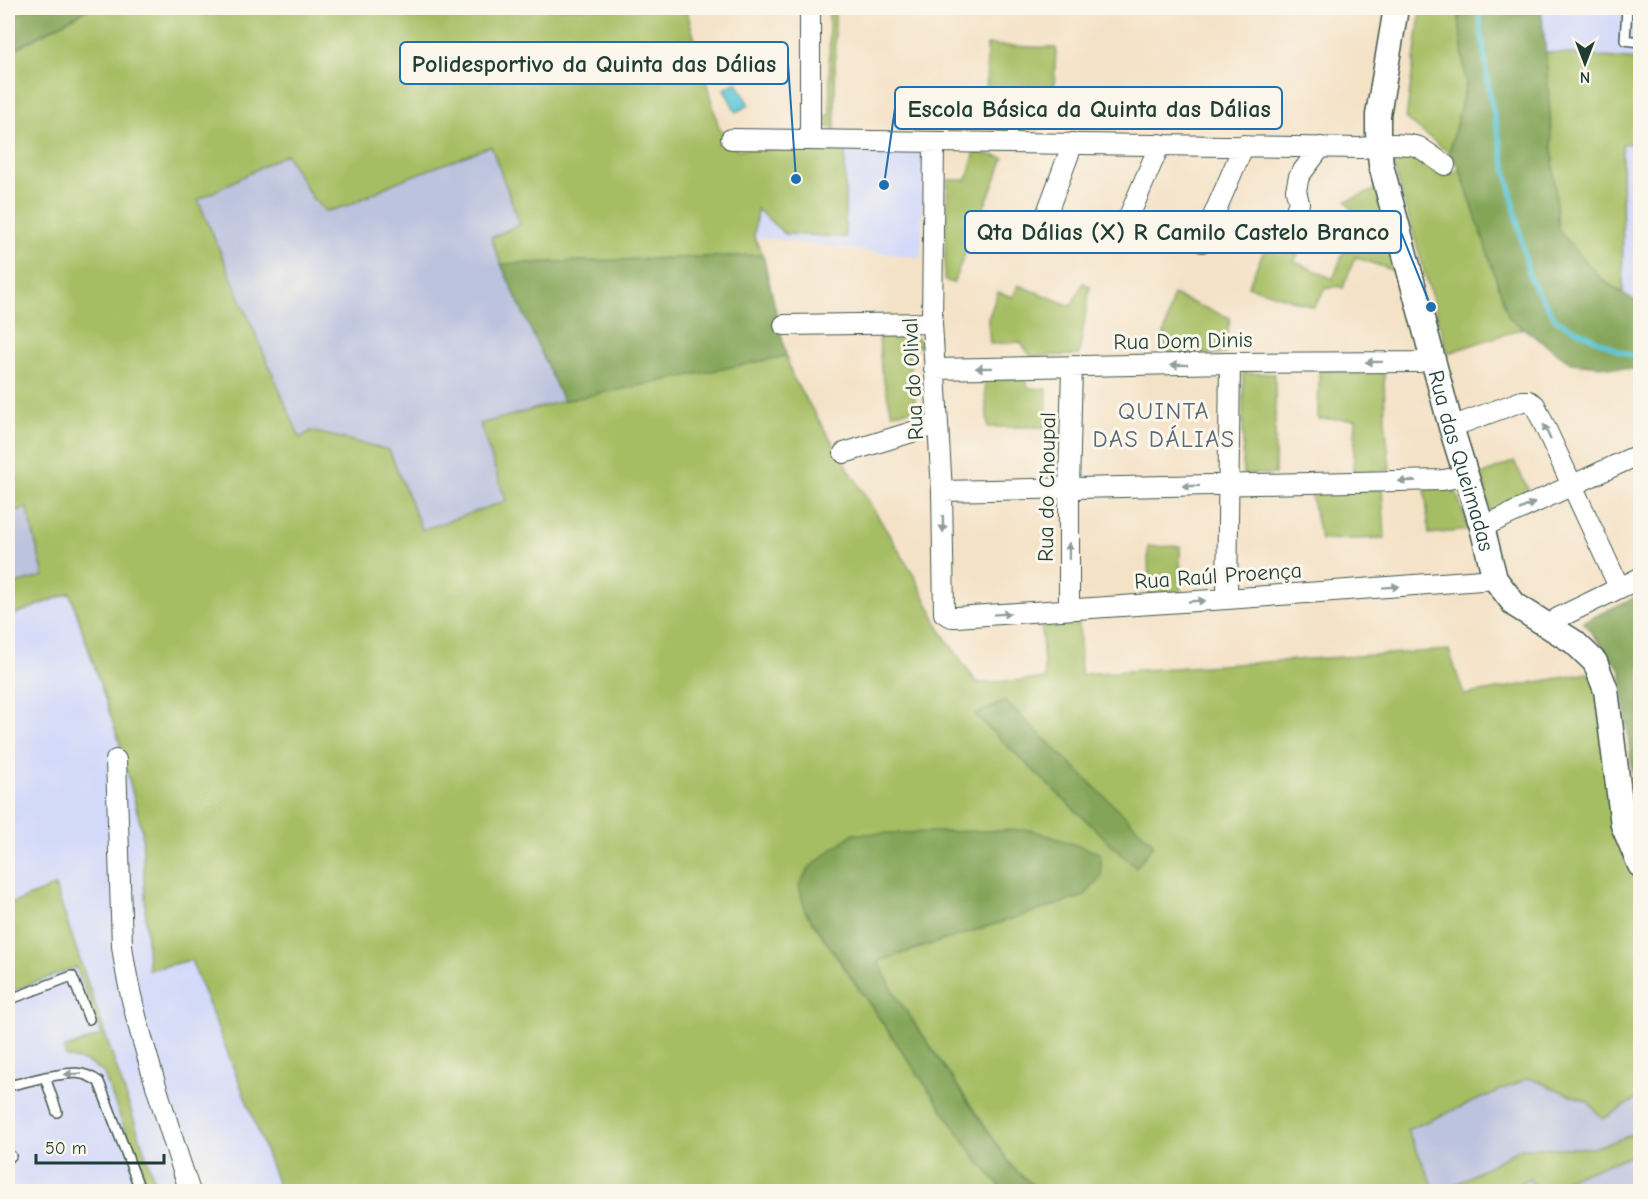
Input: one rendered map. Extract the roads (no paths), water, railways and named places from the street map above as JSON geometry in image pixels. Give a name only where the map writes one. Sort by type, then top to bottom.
[{"type":"street","points":[[810,8],[810,139]]},
{"type":"street","name":"Rua das Queimadas","points":[[1396,8],[1378,115],[1379,146],[1383,170],[1432,359],[1465,476],[1482,526],[1495,579],[1515,605],[1574,642],[1595,662],[1606,690],[1623,825],[1641,865]]},
{"type":"street","points":[[731,139],[1361,148],[1395,144],[1419,147],[1445,165]]},
{"type":"street","name":"Rua do Olival","points":[[934,142],[932,323],[942,491],[944,613]]},
{"type":"street","points":[[1036,242],[1073,143]]},
{"type":"street","points":[[1118,242],[1160,144]]},
{"type":"street","points":[[1202,242],[1244,145]]},
{"type":"street","points":[[1283,240],[1299,203],[1296,189],[1299,176],[1321,147]]},
{"type":"street","points":[[784,325],[932,323]]},
{"type":"street","name":"Rua Dom Dinis","points":[[934,369],[1419,362],[1432,359]]},
{"type":"street","points":[[1227,600],[1230,363]]},
{"type":"street","name":"Rua do Choupal","points":[[1069,609],[1072,366]]},
{"type":"street","points":[[1451,427],[1522,401],[1529,401],[1535,405],[1619,587]]},
{"type":"street","points":[[844,453],[938,424]]},
{"type":"street","points":[[1482,526],[1641,454]]},
{"type":"street","points":[[942,491],[1443,480],[1465,476]]},
{"type":"street","points":[[1558,618],[1641,578]]},
{"type":"street","name":"Rua Raúl Proença","points":[[944,613],[956,617],[1227,600],[1495,579]]},
{"type":"street","points":[[116,760],[122,946],[125,968],[133,1008],[175,1149],[190,1191]]},
{"type":"lane","points":[[1627,8],[1626,40],[1641,42]]},
{"type":"lane","points":[[8,1000],[72,976],[88,1019]]},
{"type":"lane","points":[[8,1086],[78,1072],[89,1075],[99,1082],[141,1191]]},
{"type":"lane","points":[[45,1077],[57,1112]]},
{"type":"water","points":[[737,82],[749,105],[736,112],[724,89]]},
{"type":"waterway","points":[[1478,8],[1490,96],[1530,279],[1556,320],[1619,351],[1640,358]]},
{"type":"place","name":"Polidesportivo da Quinta das Dálias","points":[[796,179]]},
{"type":"place","name":"Escola Básica da Quinta das Dálias","points":[[884,185]]},
{"type":"place","name":"Qta Dálias (X) R Camilo Castelo Branco","points":[[1431,307]]},
{"type":"district","name":"QUINTA DAS DÁLIAS","points":[[1164,425]]}]
